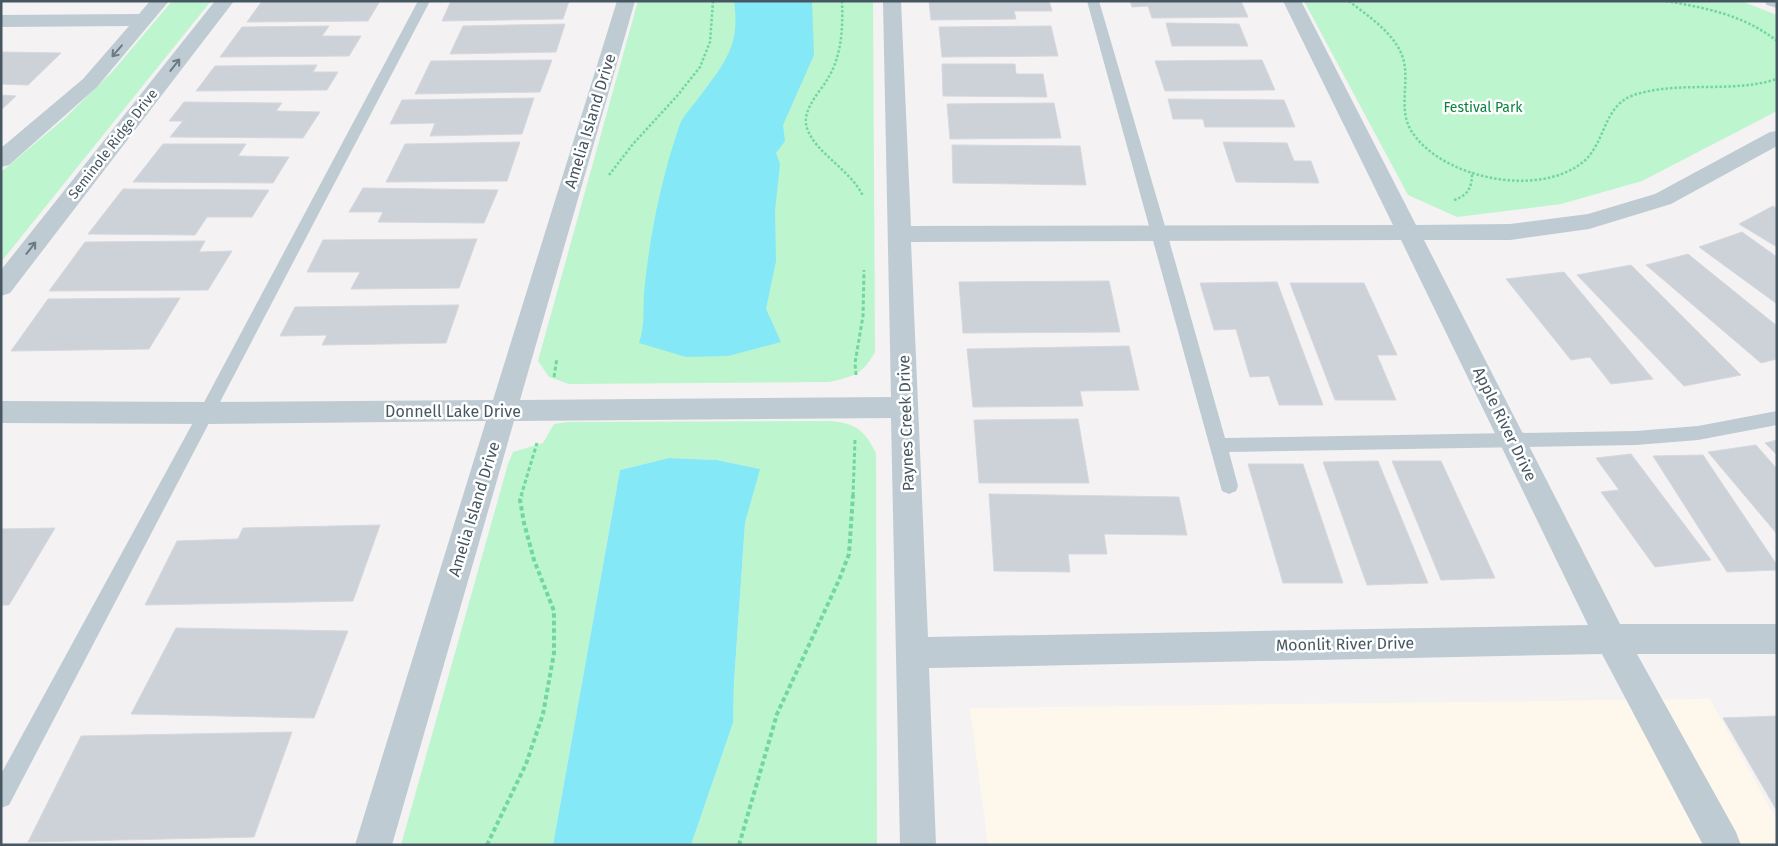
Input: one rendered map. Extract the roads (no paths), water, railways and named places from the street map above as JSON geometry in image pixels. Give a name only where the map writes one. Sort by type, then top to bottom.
[{"type":"street","points":[[1,160],[90,83],[160,1]]},
{"type":"street","name":"Seminole Ridge Drive","points":[[1,287],[225,1]]},
{"type":"street","name":"Amelia Island Drive","points":[[374,845],[626,1]]},
{"type":"street","name":"Paynes Creek Drive","points":[[892,1],[918,845]]},
{"type":"street","name":"Apple River Drive","points":[[1292,1],[1410,233],[1611,639],[1723,845]]},
{"type":"street","points":[[1773,1],[1777,3]]},
{"type":"street","points":[[1,21],[144,20]]},
{"type":"street","points":[[900,234],[1510,232],[1588,221],[1663,199],[1777,137]]},
{"type":"street","name":"Donnell Lake Drive","points":[[1,412],[207,413],[906,407]]},
{"type":"street","name":"Moonlit River Drive","points":[[913,654],[1611,639],[1777,639]]},
{"type":"lane","points":[[1,797],[207,413],[424,1]]},
{"type":"lane","points":[[1093,1],[1160,233],[1229,486]]},
{"type":"lane","points":[[1218,445],[1636,438],[1680,434],[1777,418]]},
{"type":"water","points":[[734,1],[812,1],[814,55],[783,125],[785,141],[776,153],[780,164],[775,211],[776,261],[766,309],[781,342],[728,356],[686,357],[639,343],[643,321],[647,263],[663,183],[680,124],[728,55],[735,31]]},
{"type":"water","points":[[669,458],[717,460],[760,469],[745,523],[733,723],[691,845],[553,845],[620,470]]},
{"type":"park label","name":"Festival Park","points":[[1483,107]]}]
